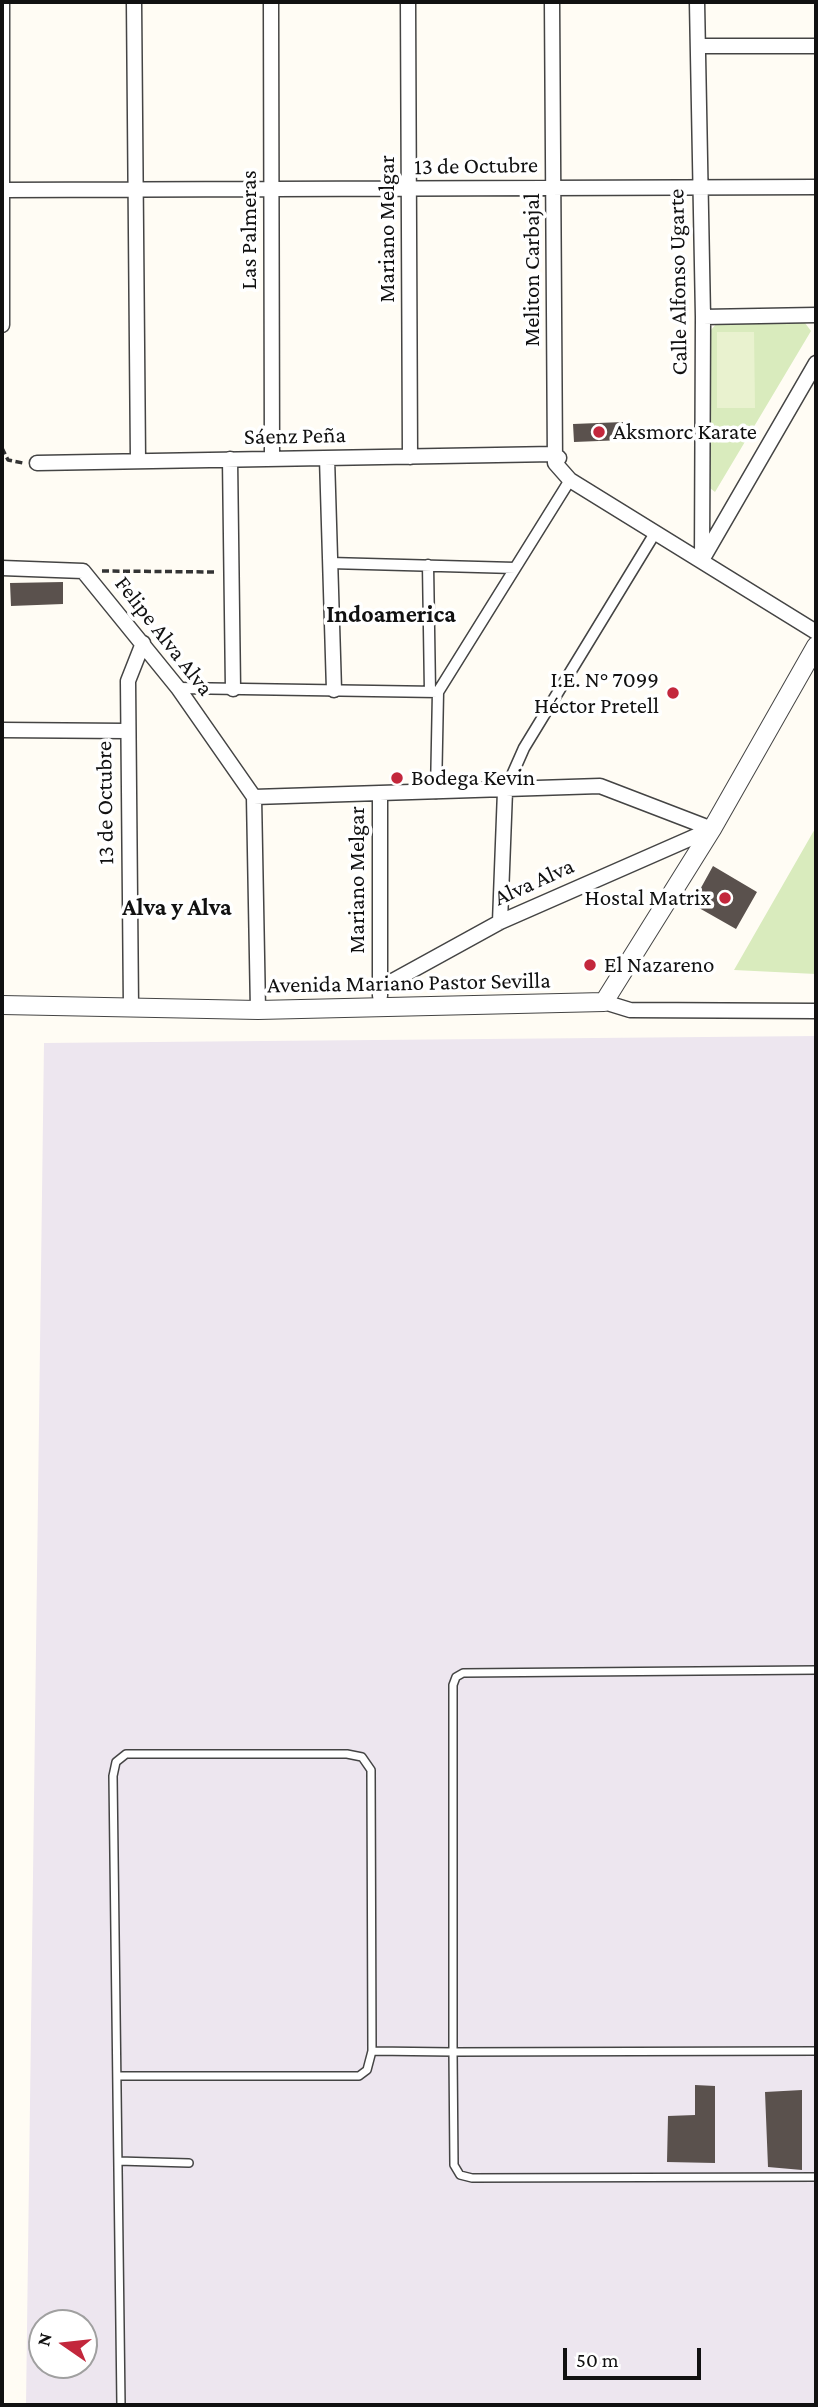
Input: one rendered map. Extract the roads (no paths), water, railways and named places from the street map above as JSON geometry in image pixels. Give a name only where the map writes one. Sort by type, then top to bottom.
[{"type":"street","points":[[134,2],[138,461]]},
{"type":"street","name":"Las Palmeras","points":[[271,2],[272,459]]},
{"type":"street","name":"Mariano Melgar","points":[[408,2],[411,457]]},
{"type":"street","name":"Meliton Carbajal","points":[[552,2],[555,188],[554,454]]},
{"type":"street","name":"Calle Alfonso Ugarte","points":[[698,2],[703,317],[702,562]]},
{"type":"street","points":[[2,3],[2,325]]},
{"type":"street","points":[[698,46],[816,46]]},
{"type":"street","name":"13 de Octubre","points":[[3,190],[816,187]]},
{"type":"street","points":[[703,317],[816,315]]},
{"type":"street","points":[[702,562],[816,363]]},
{"type":"street","points":[[554,454],[558,469],[570,480],[816,632]]},
{"type":"street","points":[[554,454],[611,506]]},
{"type":"street","name":"Sáenz Peña","points":[[37,463],[554,454]]},
{"type":"street","points":[[327,458],[334,690]]},
{"type":"street","points":[[230,459],[233,689]]},
{"type":"street","points":[[434,692],[570,480]]},
{"type":"street","points":[[500,922],[505,791],[524,748],[655,533]]},
{"type":"street","points":[[330,563],[514,568]]},
{"type":"street","points":[[428,565],[436,793]]},
{"type":"street","name":"Felipe Alva Alva","points":[[2,568],[83,571],[178,688],[254,797]]},
{"type":"street","name":"13 de Octubre","points":[[131,1008],[126,731],[128,681],[143,643]]},
{"type":"street","points":[[604,1002],[712,829],[816,646]]},
{"type":"street","points":[[178,688],[434,692]]},
{"type":"street","points":[[2,730],[126,731]]},
{"type":"street","points":[[258,1010],[254,797],[600,786],[712,829]]},
{"type":"street","name":"Mariano Melgar","points":[[380,793],[381,1008]]},
{"type":"street","name":"Alva Alva","points":[[380,988],[500,922],[712,829]]},
{"type":"street","name":"Avenida Mariano Pastor Sevilla","points":[[2,1005],[258,1010],[604,1002],[630,1010],[816,1011]]},
{"type":"lane","points":[[816,1670],[463,1673],[456,1677],[453,1685],[454,2165],[460,2175],[472,2178],[816,2177]]},
{"type":"lane","points":[[117,2076],[359,2076],[368,2070],[372,2051],[371,1770],[362,1757],[347,1754],[126,1754],[116,1762],[113,1776],[121,2405]]},
{"type":"lane","points":[[372,2051],[816,2050]]},
{"type":"lane","points":[[118,2161],[189,2163]]},
{"type":"place","name":"Aksmorc Karate","points":[[599,432]]},
{"type":"place","name":"I.E. N° 7099 Héctor Pretell","points":[[673,693]]},
{"type":"place","name":"Bodega Kevin","points":[[397,778]]},
{"type":"place","name":"Hostal Matrix","points":[[725,898]]},
{"type":"place","name":"El Nazareno","points":[[590,965]]},
{"type":"district","name":"Indoamerica","points":[[391,615]]},
{"type":"district","name":"Alva y Alva","points":[[177,908]]}]
